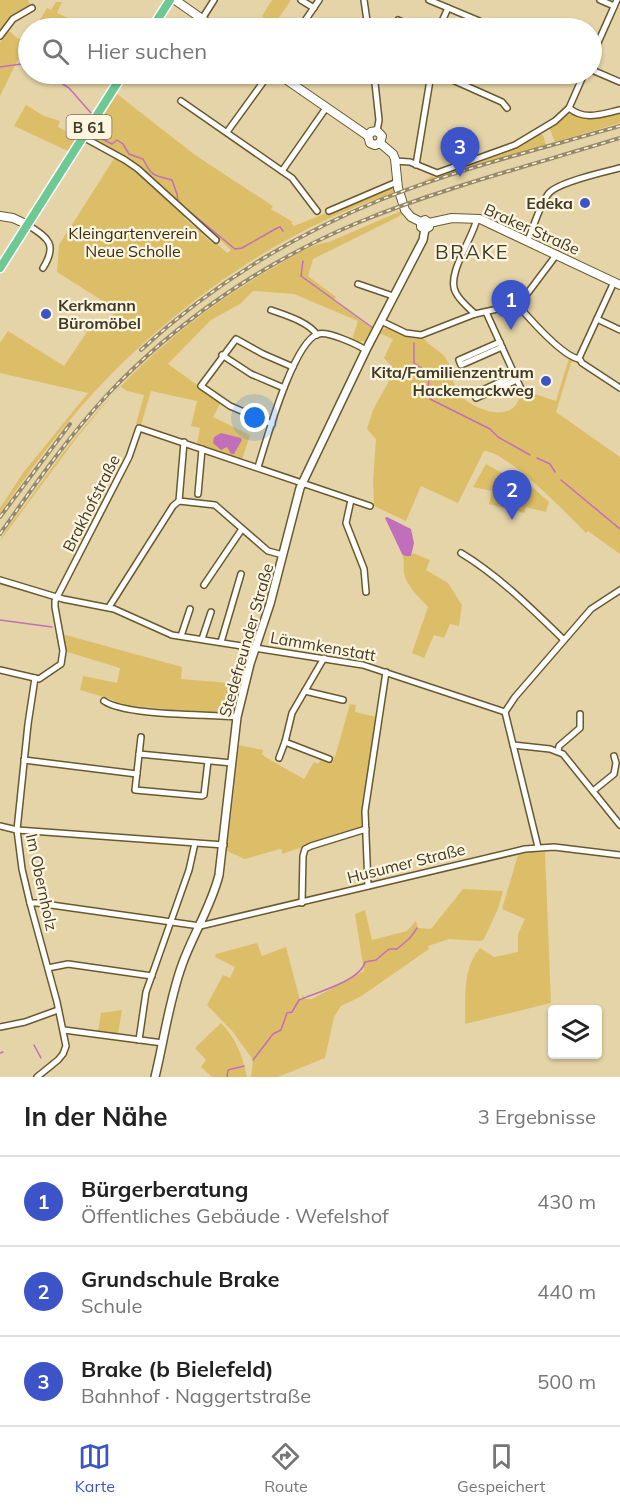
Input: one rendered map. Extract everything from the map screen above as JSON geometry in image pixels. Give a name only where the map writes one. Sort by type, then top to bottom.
[{"type":"main road","points":[[158,18],[170,0]]},
{"type":"main road","points":[[175,0],[201,18]]},
{"type":"main road","name":"B 61","points":[[0,268],[117,84]]},
{"type":"main road","points":[[292,84],[368,136],[372,145],[380,143]]},
{"type":"main road","points":[[368,136],[373,131],[377,131],[382,136],[380,143]]},
{"type":"main road","points":[[380,143],[393,154],[397,182],[405,210],[411,217],[425,225]]},
{"type":"main road","points":[[0,216],[13,218],[28,225]]},
{"type":"main road","name":"Braker Straße","points":[[425,225],[447,219],[477,218],[617,283]]},
{"type":"street","points":[[203,18],[214,0]]},
{"type":"street","points":[[301,0],[314,8]]},
{"type":"street","points":[[307,18],[319,0]]},
{"type":"street","points":[[364,0],[367,18]]},
{"type":"street","points":[[429,0],[472,18]]},
{"type":"street","points":[[600,0],[615,3],[602,32]]},
{"type":"street","points":[[0,36],[13,19],[32,8]]},
{"type":"street","points":[[444,18],[448,8]]},
{"type":"street","points":[[602,75],[620,82]]},
{"type":"street","points":[[226,132],[261,84]]},
{"type":"street","points":[[375,84],[379,114],[377,131]]},
{"type":"street","points":[[416,165],[429,84]]},
{"type":"street","points":[[461,84],[501,102],[507,108]]},
{"type":"street","points":[[395,161],[416,165],[437,173],[472,162],[521,141],[555,121],[569,108],[578,84]]},
{"type":"street","points":[[182,100],[292,178],[317,211]]},
{"type":"street","points":[[282,171],[327,108]]},
{"type":"street","points":[[569,108],[578,115],[587,116],[620,110]]},
{"type":"street","points":[[83,138],[138,169],[216,240]]},
{"type":"street","points":[[528,240],[552,190],[620,168]]},
{"type":"street","points":[[329,211],[397,182]]},
{"type":"street","points":[[475,314],[455,293],[454,285],[459,260],[477,218]]},
{"type":"street","points":[[28,225],[45,237],[51,246],[49,257],[43,268]]},
{"type":"street","name":"Stedefreunder Straße","points":[[155,1077],[178,978],[197,926],[216,889],[234,717],[270,606],[302,483],[366,350],[423,240],[425,225]]},
{"type":"street","points":[[381,321],[406,333],[421,335],[475,314],[516,303],[528,293],[557,254]]},
{"type":"street","points":[[579,359],[617,283]]},
{"type":"street","points":[[358,284],[393,296]]},
{"type":"street","points":[[516,303],[537,327],[571,357],[579,359],[620,388]]},
{"type":"street","points":[[271,310],[314,330],[317,335]]},
{"type":"street","points":[[486,312],[522,391]]},
{"type":"street","points":[[597,319],[620,330]]},
{"type":"street","points":[[258,467],[284,388],[308,342],[317,335],[329,335],[366,350]]},
{"type":"street","points":[[272,424],[230,406],[201,386],[222,355],[238,338],[263,354],[293,367]]},
{"type":"street","points":[[501,344],[461,365],[459,360],[501,344]]},
{"type":"street","points":[[222,355],[251,374],[284,388]]},
{"type":"street","points":[[516,377],[476,398],[474,394],[516,377]]},
{"type":"street","name":"Brakhofstraße","points":[[37,679],[61,664],[63,651],[55,607],[58,597],[129,457],[139,428],[370,506]]},
{"type":"street","points":[[109,608],[178,501],[184,442]]},
{"type":"street","points":[[198,494],[202,448]]},
{"type":"street","points":[[351,500],[346,524],[364,569],[366,592]]},
{"type":"street","points":[[178,501],[215,505],[268,552],[283,555]]},
{"type":"street","points":[[204,585],[242,529]]},
{"type":"street","points":[[461,553],[530,607],[564,640]]},
{"type":"street","points":[[220,642],[241,574]]},
{"type":"street","name":"Lämmkenstatt","points":[[0,580],[58,597],[109,608],[164,632],[181,636],[359,664],[505,712]]},
{"type":"street","points":[[538,847],[505,712],[515,697],[591,609],[620,590]]},
{"type":"street","points":[[181,636],[190,609]]},
{"type":"street","points":[[202,639],[212,612]]},
{"type":"street","points":[[279,758],[292,713],[324,658]]},
{"type":"street","points":[[0,670],[37,679]]},
{"type":"street","points":[[368,886],[366,803],[386,672]]},
{"type":"street","name":"Im Obernholz","points":[[37,679],[24,760],[17,830],[22,869],[64,1030],[66,1046],[63,1054],[39,1077]]},
{"type":"street","points":[[305,691],[343,700]]},
{"type":"street","points":[[104,701],[110,705],[129,709],[234,717]]},
{"type":"street","points":[[558,751],[559,746],[580,728],[580,714]]},
{"type":"street","points":[[141,737],[135,790],[202,796],[204,795],[208,761]]},
{"type":"street","points":[[285,742],[329,759]]},
{"type":"street","points":[[513,745],[558,751],[568,759],[620,825]]},
{"type":"street","points":[[139,754],[229,763]]},
{"type":"street","points":[[593,791],[614,774],[616,763],[614,756]]},
{"type":"street","points":[[24,760],[137,774]]},
{"type":"street","points":[[0,826],[17,830],[222,844]]},
{"type":"street","points":[[302,903],[305,849],[366,829]]},
{"type":"street","points":[[139,1040],[144,1002],[192,863],[195,843]]},
{"type":"street","name":"Husumer Straße","points":[[197,926],[302,903],[517,850],[555,847],[620,855]]},
{"type":"street","points":[[30,903],[197,926]]},
{"type":"street","points":[[48,968],[68,964],[152,976]]},
{"type":"street","points":[[0,1027],[25,1022],[58,1010]]},
{"type":"street","points":[[64,1030],[163,1043]]},
{"type":"green space","points":[[0,0],[28,0],[31,6],[14,15],[0,30]]},
{"type":"green space","points":[[272,0],[291,0],[279,18],[262,16]]},
{"type":"green space","points":[[56,2],[62,2],[57,13],[69,18],[41,18],[47,8],[51,10]]},
{"type":"green space","points":[[8,30],[18,38],[18,59],[0,96],[0,43]]},
{"type":"green space","name":"Kleingartenverein Neue Scholle","points":[[117,94],[195,155],[273,206],[271,209],[293,222],[291,223],[294,226],[387,189],[394,189],[394,193],[351,209],[267,251],[189,305],[118,367],[86,401],[52,442],[0,513],[0,508],[23,473],[88,393],[0,373],[0,343],[8,331],[64,366],[89,329],[102,328],[117,310],[57,272],[59,245],[115,157],[136,171],[185,216],[184,218],[199,231],[201,229],[202,234],[213,244],[215,242],[227,253],[231,250],[126,157],[89,138]]},
{"type":"green space","points":[[26,105],[44,116],[60,121],[58,127],[77,137],[68,151],[14,126]]},
{"type":"green space","points":[[620,112],[620,123],[555,142],[549,127],[570,113],[589,118]]},
{"type":"green space","points":[[538,134],[543,135],[546,145],[421,183],[432,176],[487,159],[519,146]]},
{"type":"green space","points":[[401,211],[402,214],[398,217],[313,259],[308,276],[336,297],[333,300],[372,328],[365,341],[352,340],[358,321],[294,294],[253,291],[240,304],[211,320],[168,364],[221,402],[213,417],[250,435],[242,460],[197,444],[200,428],[191,426],[197,401],[151,391],[141,425],[136,424],[144,395],[127,391],[121,387],[166,344],[233,292],[306,249],[329,242]]},
{"type":"green space","points":[[388,328],[410,338],[424,339],[440,352],[450,365],[454,386],[460,395],[472,404],[488,411],[510,410],[521,395],[529,392],[556,401],[569,358],[574,361],[571,363],[556,412],[620,457],[620,554],[588,531],[586,533],[522,472],[494,454],[484,451],[458,503],[421,486],[406,521],[374,506],[376,439],[367,429],[373,410],[395,370],[384,358],[393,339],[379,333]]},
{"type":"green space","points":[[111,397],[78,436],[0,541],[78,434]]},
{"type":"green space","points":[[486,464],[502,473],[493,490],[505,492],[506,489],[523,479],[549,502],[546,512],[526,507],[524,513],[489,504],[492,491],[473,487]]},
{"type":"green space","points":[[413,553],[430,560],[426,570],[448,583],[462,605],[459,626],[450,624],[444,638],[434,635],[424,658],[412,653],[428,607],[417,596],[404,573],[402,554],[405,556]]},
{"type":"green space","points":[[62,634],[182,667],[181,679],[242,684],[235,712],[232,715],[121,705],[111,699],[80,690],[83,676],[117,683],[120,668],[64,651]]},
{"type":"green space","points":[[350,704],[356,705],[355,712],[377,717],[361,827],[282,854],[280,849],[245,859],[227,851],[239,745],[263,750],[262,754],[265,757],[304,779],[314,762],[318,764],[322,758],[330,761],[332,756],[335,757]]},
{"type":"green space","points":[[545,852],[551,1003],[465,1024],[465,994],[470,965],[474,956],[480,948],[494,957],[518,952],[518,934],[525,919],[502,909],[518,855]]},
{"type":"green space","points":[[463,889],[503,891],[498,909],[484,939],[481,941],[449,939],[428,946],[429,949],[360,997],[341,1006],[334,1017],[325,1058],[278,1077],[251,1077],[253,1060],[233,1032],[207,1005],[223,975],[230,978],[235,967],[215,957],[216,954],[257,943],[262,956],[286,947],[300,1000],[302,995],[306,999],[312,999],[364,971],[355,914],[365,910],[372,940],[407,931],[416,921],[418,928],[431,929]]},
{"type":"green space","points":[[122,1010],[118,1034],[98,1031],[101,1013]]},
{"type":"green space","points":[[221,1023],[238,1048],[247,1077],[212,1077],[201,1067],[206,1060],[195,1048]]},
{"type":"shaded area","points":[[221,433],[241,438],[234,454],[231,454],[227,447],[221,450],[213,443],[214,437]]},
{"type":"shaded area","points":[[385,518],[411,529],[414,543],[411,556],[402,554]]},
{"type":"waterway","points":[[0,67],[18,64]]},
{"type":"waterway","points":[[63,84],[91,113]]},
{"type":"waterway","points":[[102,120],[107,127],[101,135],[102,139],[112,144],[117,140],[123,144],[129,154],[143,159],[154,174],[172,180],[178,202],[235,249],[242,248],[277,228],[280,227],[283,231]]},
{"type":"waterway","points":[[303,261],[301,276],[373,328]]},
{"type":"waterway","points":[[414,343],[414,363],[429,373],[428,394],[430,399],[490,429],[498,437],[530,455]]},
{"type":"waterway","points":[[537,458],[550,464],[555,472]]},
{"type":"waterway","points":[[561,480],[620,529]]},
{"type":"waterway","points":[[0,620],[52,627]]},
{"type":"waterway","points":[[253,1060],[273,1034],[281,1030],[287,1013],[292,1012],[299,1000],[346,981],[362,969],[365,962],[376,960],[389,949],[397,949],[410,938],[417,928]]},
{"type":"waterway","points":[[34,1045],[41,1058]]},
{"type":"waterway","points":[[227,1077],[228,1070],[244,1066]]},
{"type":"railway","points":[[141,350],[195,305],[253,264],[347,214],[439,179],[620,126]]},
{"type":"railway","points":[[0,534],[65,445],[108,394],[163,342],[193,318],[256,275],[322,239],[389,210],[620,138]]},
{"type":"railway","points":[[0,517],[70,424]]},
{"type":"place","name":"Brake (b Bielefeld)","points":[[460,177]]},
{"type":"place","name":"Edeka","points":[[585,203]]},
{"type":"place","name":"Kerkmann Büromöbel","points":[[46,314]]},
{"type":"place","name":"Bürgerberatung","points":[[511,330]]},
{"type":"place","name":"Kita/Familienzentrum Hackemackweg","points":[[546,381]]},
{"type":"place","name":"Grundschule Brake","points":[[512,520]]},
{"type":"district","name":"BRAKE","points":[[472,251]]}]
